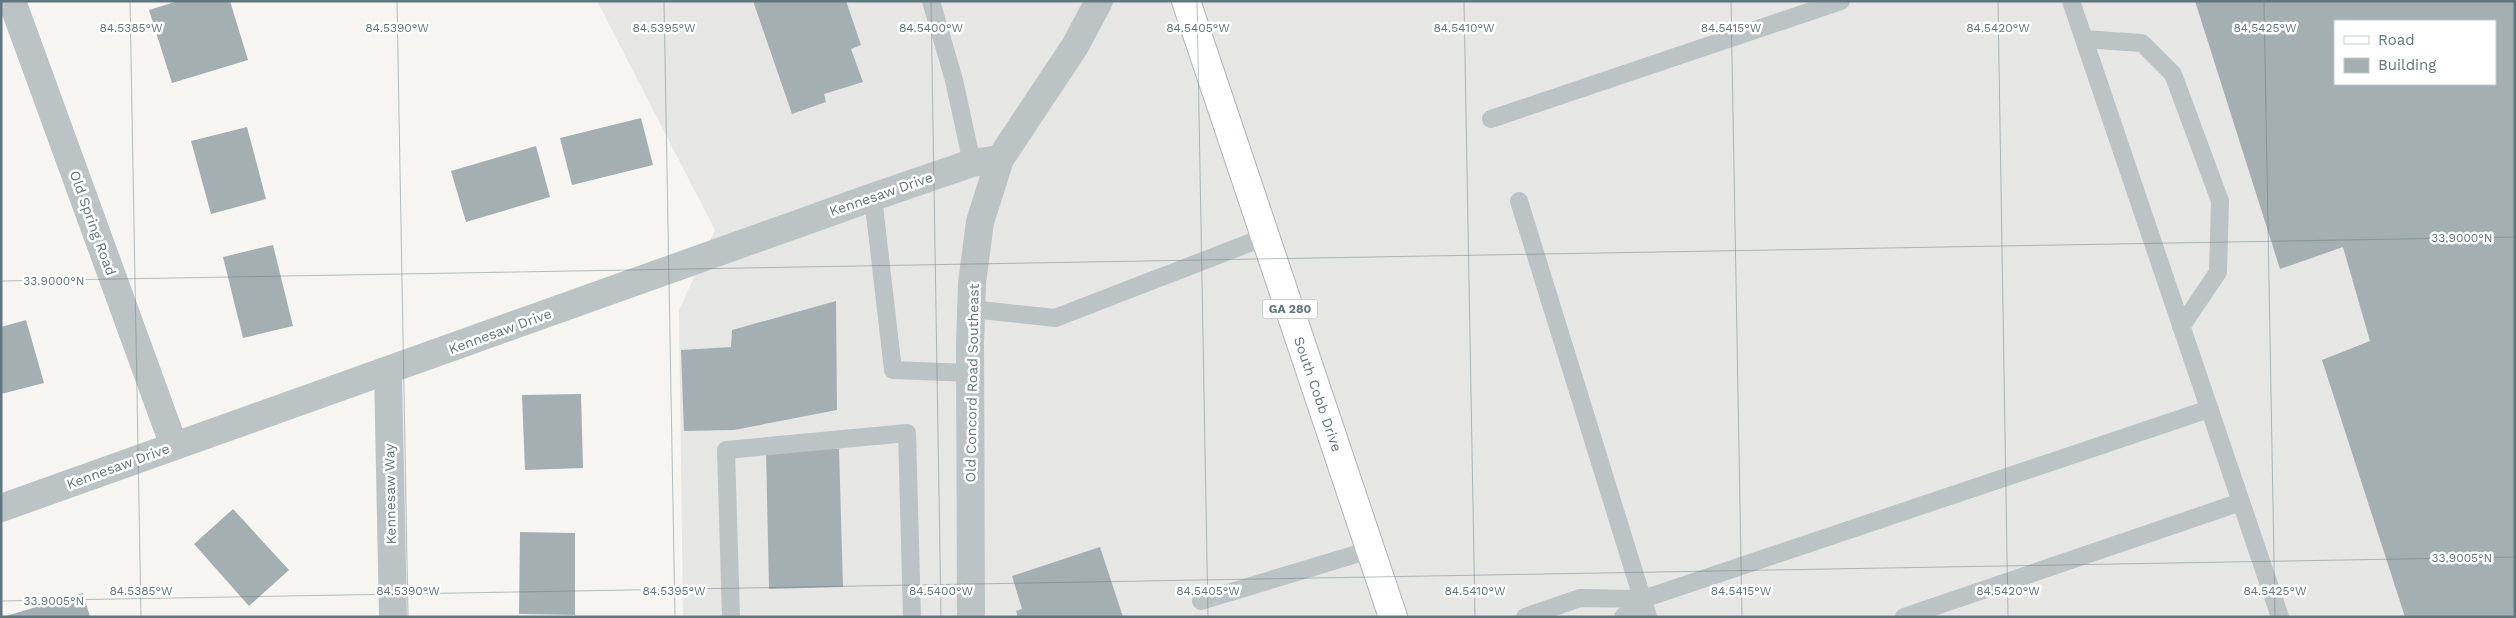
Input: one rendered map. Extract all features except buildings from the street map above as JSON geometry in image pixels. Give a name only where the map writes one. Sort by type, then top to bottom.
[{"type":"main road","name":"South Cobb Drive","points":[[1186,1],[1393,617]]},
{"type":"street","name":"Old Spring Road","points":[[12,1],[174,446]]},
{"type":"street","name":"Old Concord Road Southeast","points":[[970,617],[971,309],[980,222],[1000,159],[1075,46],[1099,1]]},
{"type":"street","name":"Kennesaw Drive","points":[[1,508],[873,197],[972,163],[1000,159]]},
{"type":"street","name":"Kennesaw Way","points":[[388,371],[393,617]]},
{"type":"lane","points":[[931,1],[954,80],[972,163]]},
{"type":"lane","points":[[1491,119],[1841,1]]},
{"type":"lane","points":[[2071,1],[2280,617]]},
{"type":"lane","points":[[2084,39],[2142,43],[2173,74],[2220,201],[2218,272],[2182,327]]},
{"type":"lane","points":[[873,197],[893,370],[970,373]]},
{"type":"lane","points":[[1519,201],[1648,617]]},
{"type":"lane","points":[[971,309],[1054,318],[1266,237]]},
{"type":"lane","points":[[1526,617],[1580,598],[1642,599],[2209,410]]},
{"type":"lane","points":[[731,617],[726,450],[907,434],[912,617]]},
{"type":"lane","points":[[1904,617],[2241,502]]},
{"type":"lane","points":[[1201,601],[1370,550]]},
{"type":"lane","points":[[1623,617],[1642,599]]},
{"type":"shaded area","points":[[597,1],[2515,1],[2515,617],[683,617],[679,310],[715,230]]}]
